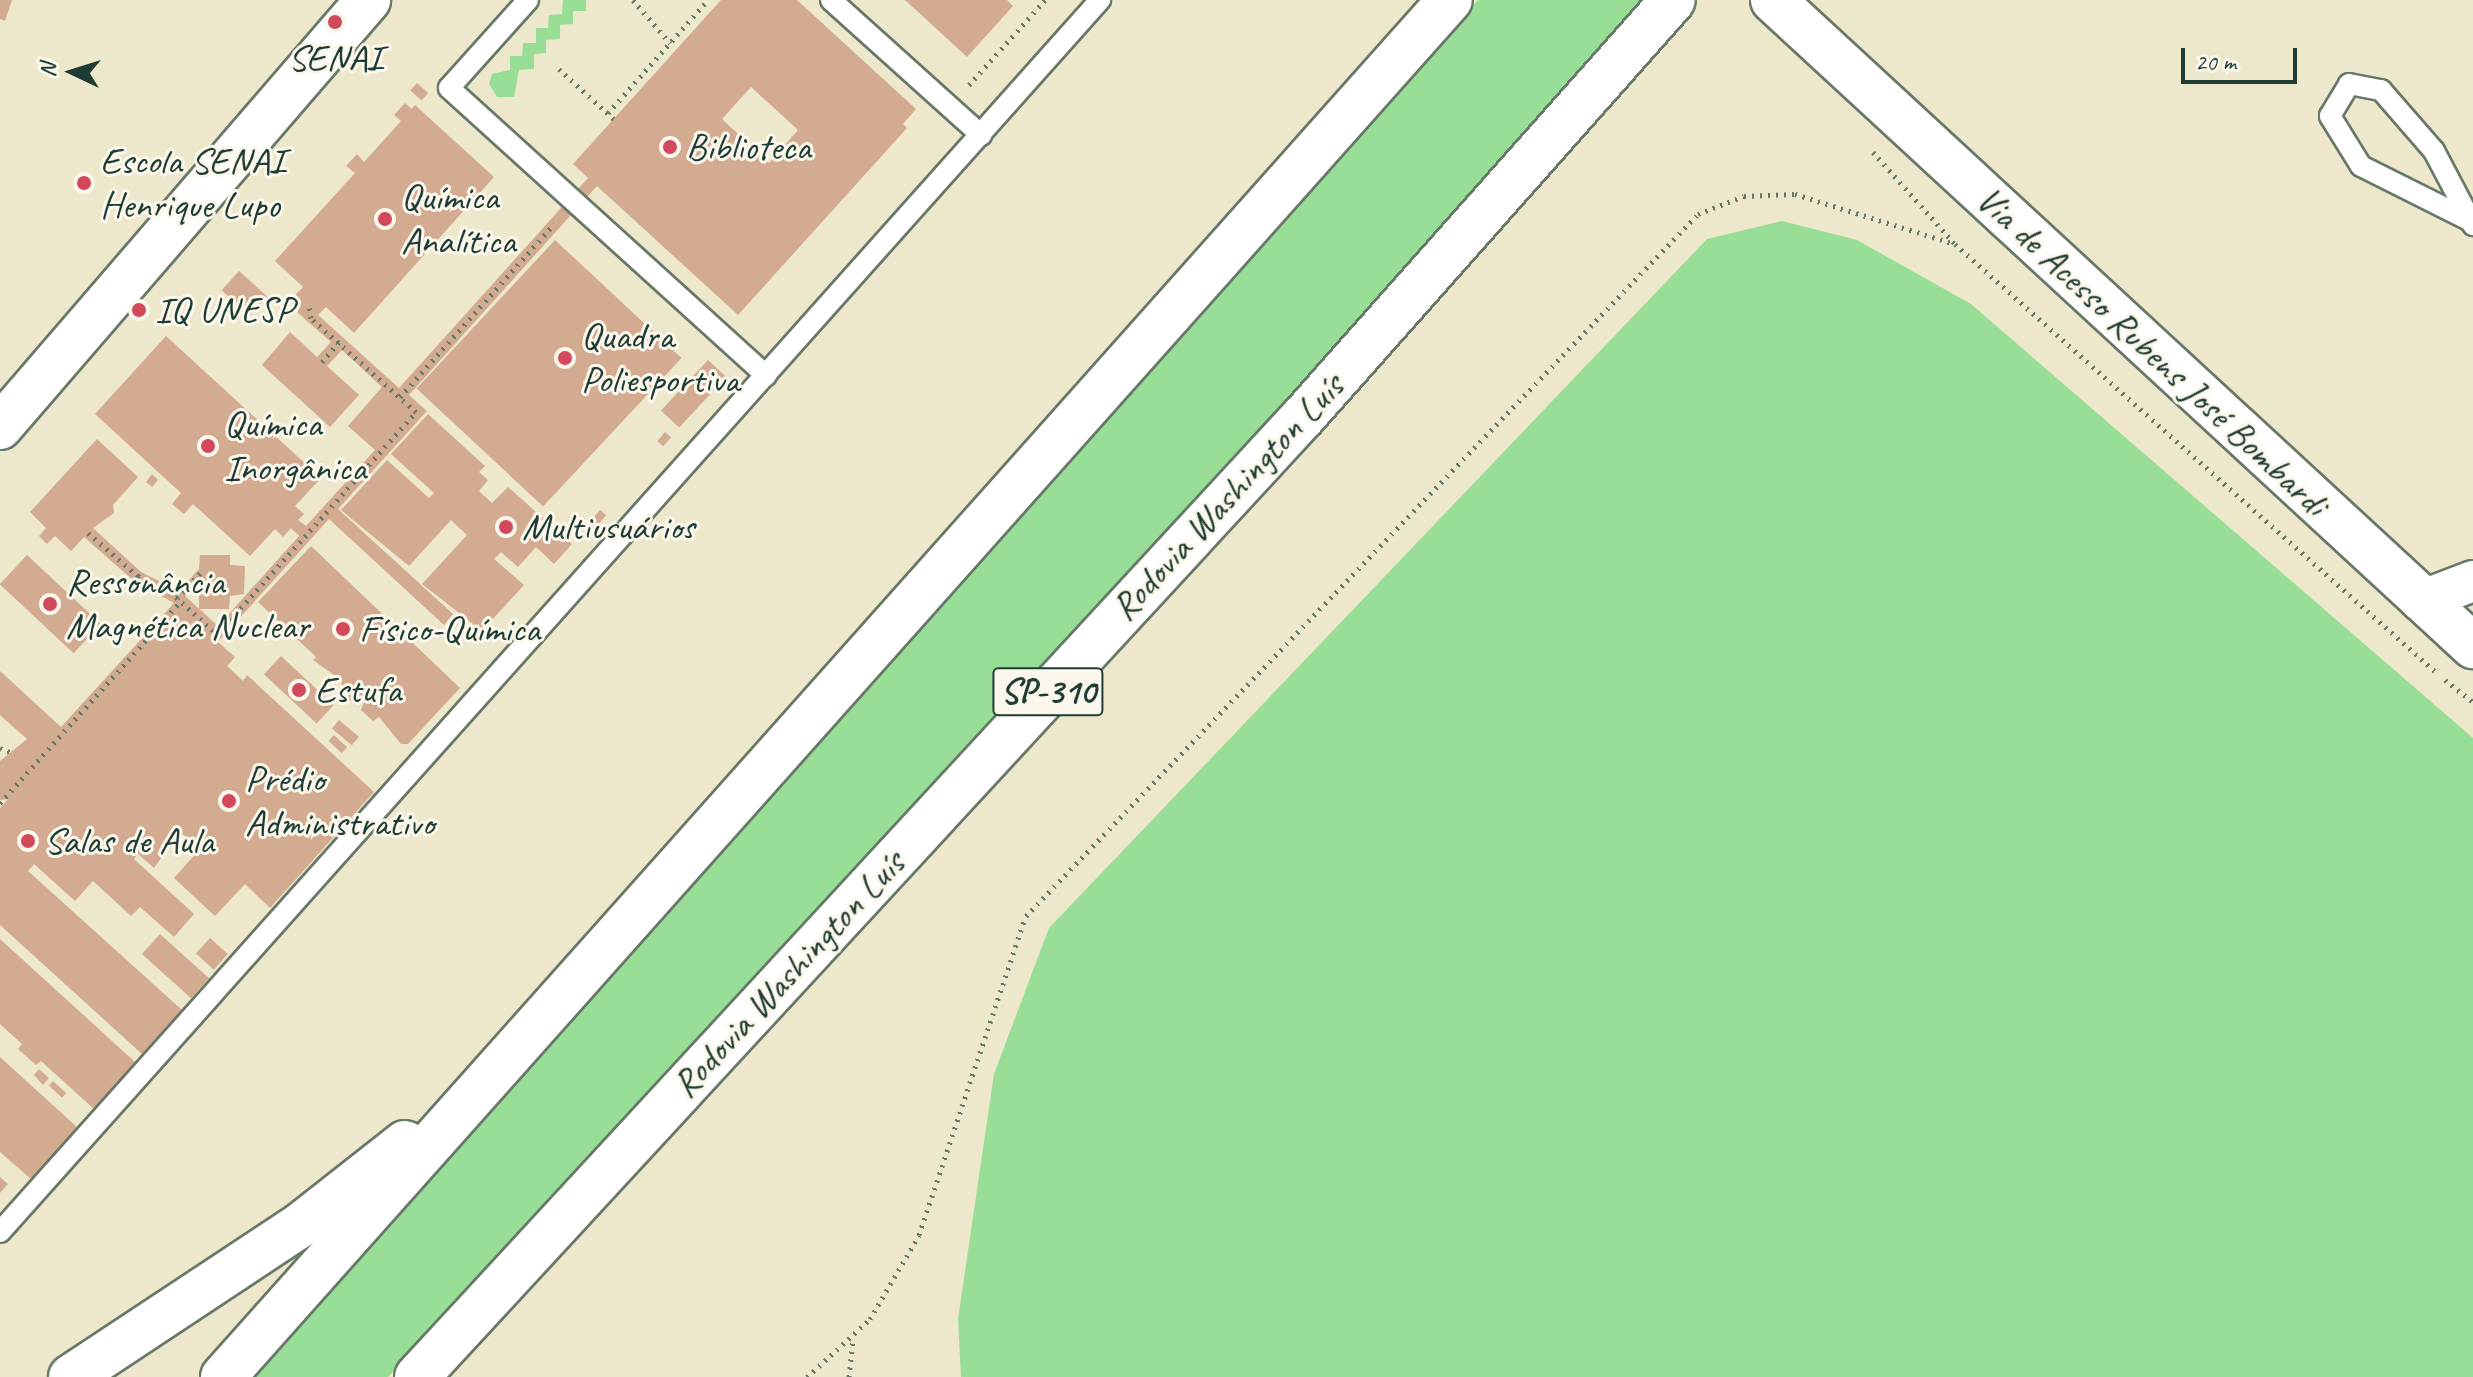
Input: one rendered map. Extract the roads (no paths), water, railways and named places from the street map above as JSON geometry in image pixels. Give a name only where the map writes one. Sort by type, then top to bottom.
[{"type":"main road","points":[[0,427],[368,0]]},
{"type":"main road","points":[[223,1377],[1450,0]]},
{"type":"main road","name":"Rodovia Washington Luís","points":[[417,1377],[1303,417],[1673,0]]},
{"type":"main road","name":"Via de Acesso Rubens José Bombardi","points":[[1773,0],[2473,646]]},
{"type":"main road","points":[[71,1377],[302,1224],[443,1113],[680,866]]},
{"type":"street","points":[[2421,601],[2473,581]]},
{"type":"lane","points":[[528,0],[449,88],[766,375]]},
{"type":"lane","points":[[831,0],[981,135]]},
{"type":"lane","points":[[0,1232],[1100,0]]},
{"type":"lane","points":[[2349,84],[2381,90],[2434,151],[2471,222],[2361,166],[2330,116],[2349,84]]},
{"type":"place","name":"SENAI","points":[[335,22]]},
{"type":"place","name":"Biblioteca","points":[[670,147]]},
{"type":"place","name":"Escola SENAI Henrique Lupo","points":[[84,183]]},
{"type":"place","name":"Química Analítica","points":[[385,219]]},
{"type":"place","name":"IQ UNESP","points":[[139,310]]},
{"type":"place","name":"Quadra Poliesportiva","points":[[565,358]]},
{"type":"place","name":"Química Inorgânica","points":[[208,446]]},
{"type":"place","name":"Multiusuários","points":[[506,527]]},
{"type":"place","name":"Ressonância Magnética Nuclear","points":[[50,604]]},
{"type":"place","name":"Físico-Química","points":[[343,629]]},
{"type":"place","name":"Estufa","points":[[299,690]]},
{"type":"place","name":"Prédio Administrativo","points":[[229,801]]},
{"type":"place","name":"Salas de Aula","points":[[28,841]]}]
